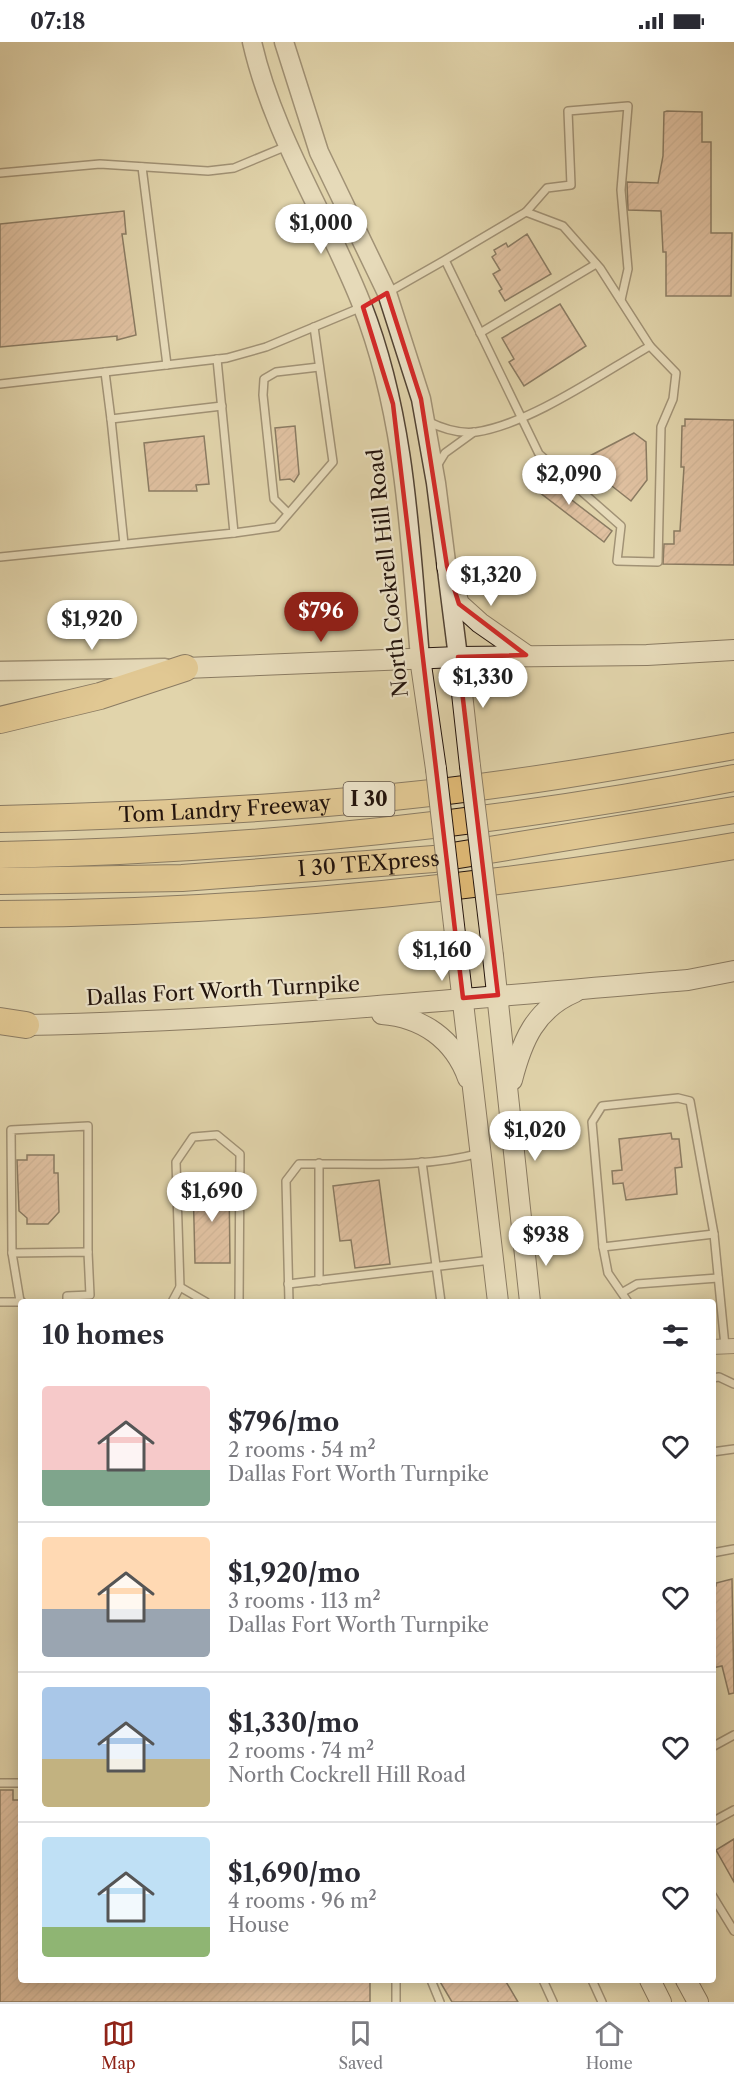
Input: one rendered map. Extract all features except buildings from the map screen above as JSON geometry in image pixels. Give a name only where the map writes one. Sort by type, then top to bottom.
[{"type":"highway","points":[[0,720],[100,696],[185,668]]},
{"type":"highway","name":"Tom Landry Freeway","points":[[0,819],[164,814],[395,797],[513,782],[734,746]]},
{"type":"highway","points":[[0,855],[119,853],[281,842],[523,815],[734,778]]},
{"type":"highway","name":"I 30 TEXpress","points":[[0,880],[182,878],[434,859],[734,810]]},
{"type":"highway","points":[[0,914],[166,910],[408,892],[636,863],[734,846]]},
{"type":"highway","points":[[0,1021],[26,1025]]},
{"type":"main road","points":[[447,566],[459,604],[480,623],[526,655]]},
{"type":"main road","points":[[185,668],[420,658],[647,655],[734,650]]},
{"type":"main road","points":[[458,657],[494,956],[530,1299]]},
{"type":"main road","name":"North Cockrell Hill Road","points":[[420,658],[436,769],[498,1299]]},
{"type":"main road","name":"Dallas Fort Worth Turnpike","points":[[26,1025],[122,1023],[337,1010],[688,980],[734,971]]},
{"type":"main road","points":[[509,1092],[520,1048],[542,1012],[560,999],[586,988]]},
{"type":"main road","points":[[337,1010],[401,1015],[427,1025],[447,1042],[463,1065],[475,1098]]},
{"type":"main road","points":[[652,1983],[661,2002]]},
{"type":"main road","points":[[688,1983],[698,2002]]},
{"type":"street","name":"North Cockrell Hill Road","points":[[252,42],[256,62],[289,145],[363,307],[393,404],[420,658]]},
{"type":"street","points":[[284,42],[319,152],[387,293],[421,399],[434,470],[458,657]]},
{"type":"street","points":[[363,307],[387,293]]},
{"type":"street","points":[[0,671],[185,668]]},
{"type":"street","name":"Dallas Fort Worth Turnpike","points":[[0,1026],[26,1025]]},
{"type":"lane","points":[[387,293],[526,212],[547,188],[571,185],[567,111],[628,106],[621,190],[628,269],[621,300]]},
{"type":"lane","points":[[0,173],[100,165],[208,171],[234,168],[289,145]]},
{"type":"lane","points":[[142,167],[167,365]]},
{"type":"lane","points":[[446,260],[539,454],[621,526],[617,561],[658,562],[661,428],[674,399],[676,373],[650,346],[596,264],[563,226],[526,212]]},
{"type":"lane","points":[[480,333],[596,264]]},
{"type":"lane","points":[[0,384],[218,359],[266,347],[363,307]]},
{"type":"lane","points":[[0,557],[277,527],[333,462],[314,327]]},
{"type":"lane","points":[[434,470],[445,453],[474,432],[521,419],[650,346]]},
{"type":"lane","points":[[218,359],[234,533]]},
{"type":"lane","points":[[288,513],[274,499],[263,395],[264,380],[276,372],[319,367]]},
{"type":"lane","points":[[105,372],[124,544]]},
{"type":"lane","points":[[111,419],[222,406]]},
{"type":"lane","points":[[425,419],[448,429],[474,432]]},
{"type":"lane","points":[[626,1299],[608,1273],[603,1247],[592,1122],[602,1106],[678,1098],[690,1101],[714,1234],[724,1346]]},
{"type":"lane","points":[[21,1299],[12,1253],[11,1130],[88,1126],[90,1295],[67,1296],[67,1299]]},
{"type":"lane","points":[[174,1299],[180,1287],[176,1162],[193,1137],[217,1135],[240,1154],[239,1299]]},
{"type":"lane","points":[[289,1299],[286,1181],[299,1164],[457,1160],[481,1153]]},
{"type":"lane","points":[[422,1162],[441,1299]]},
{"type":"lane","points":[[319,1281],[320,1163]]},
{"type":"lane","points":[[603,1247],[714,1234]]},
{"type":"lane","points":[[12,1253],[88,1252]]},
{"type":"lane","points":[[288,1284],[494,1259]]},
{"type":"lane","points":[[623,1292],[637,1284],[718,1278]]},
{"type":"lane","points":[[180,1287],[201,1299]]},
{"type":"lane","points":[[0,1302],[18,1302]]},
{"type":"lane","points":[[716,1377],[734,1384]]},
{"type":"lane","points":[[716,1451],[734,1449]]},
{"type":"lane","points":[[716,1552],[734,1549]]},
{"type":"lane","points":[[716,1745],[734,1735]]},
{"type":"lane","points":[[0,1783],[18,1782]]},
{"type":"lane","points":[[716,1820],[734,1810]]},
{"type":"lane","points":[[716,1902],[734,1931]]},
{"type":"lane","points":[[396,1983],[396,2002]]},
{"type":"lane","points":[[432,1983],[440,2002]]},
{"type":"lane","points":[[544,1983],[553,2002]]},
{"type":"lane","points":[[593,1983],[602,2002]]},
{"type":"highlighted area","points":[[387,293],[421,399],[447,566],[459,604],[526,655],[458,657],[498,995],[463,998],[393,404],[363,307]]}]
